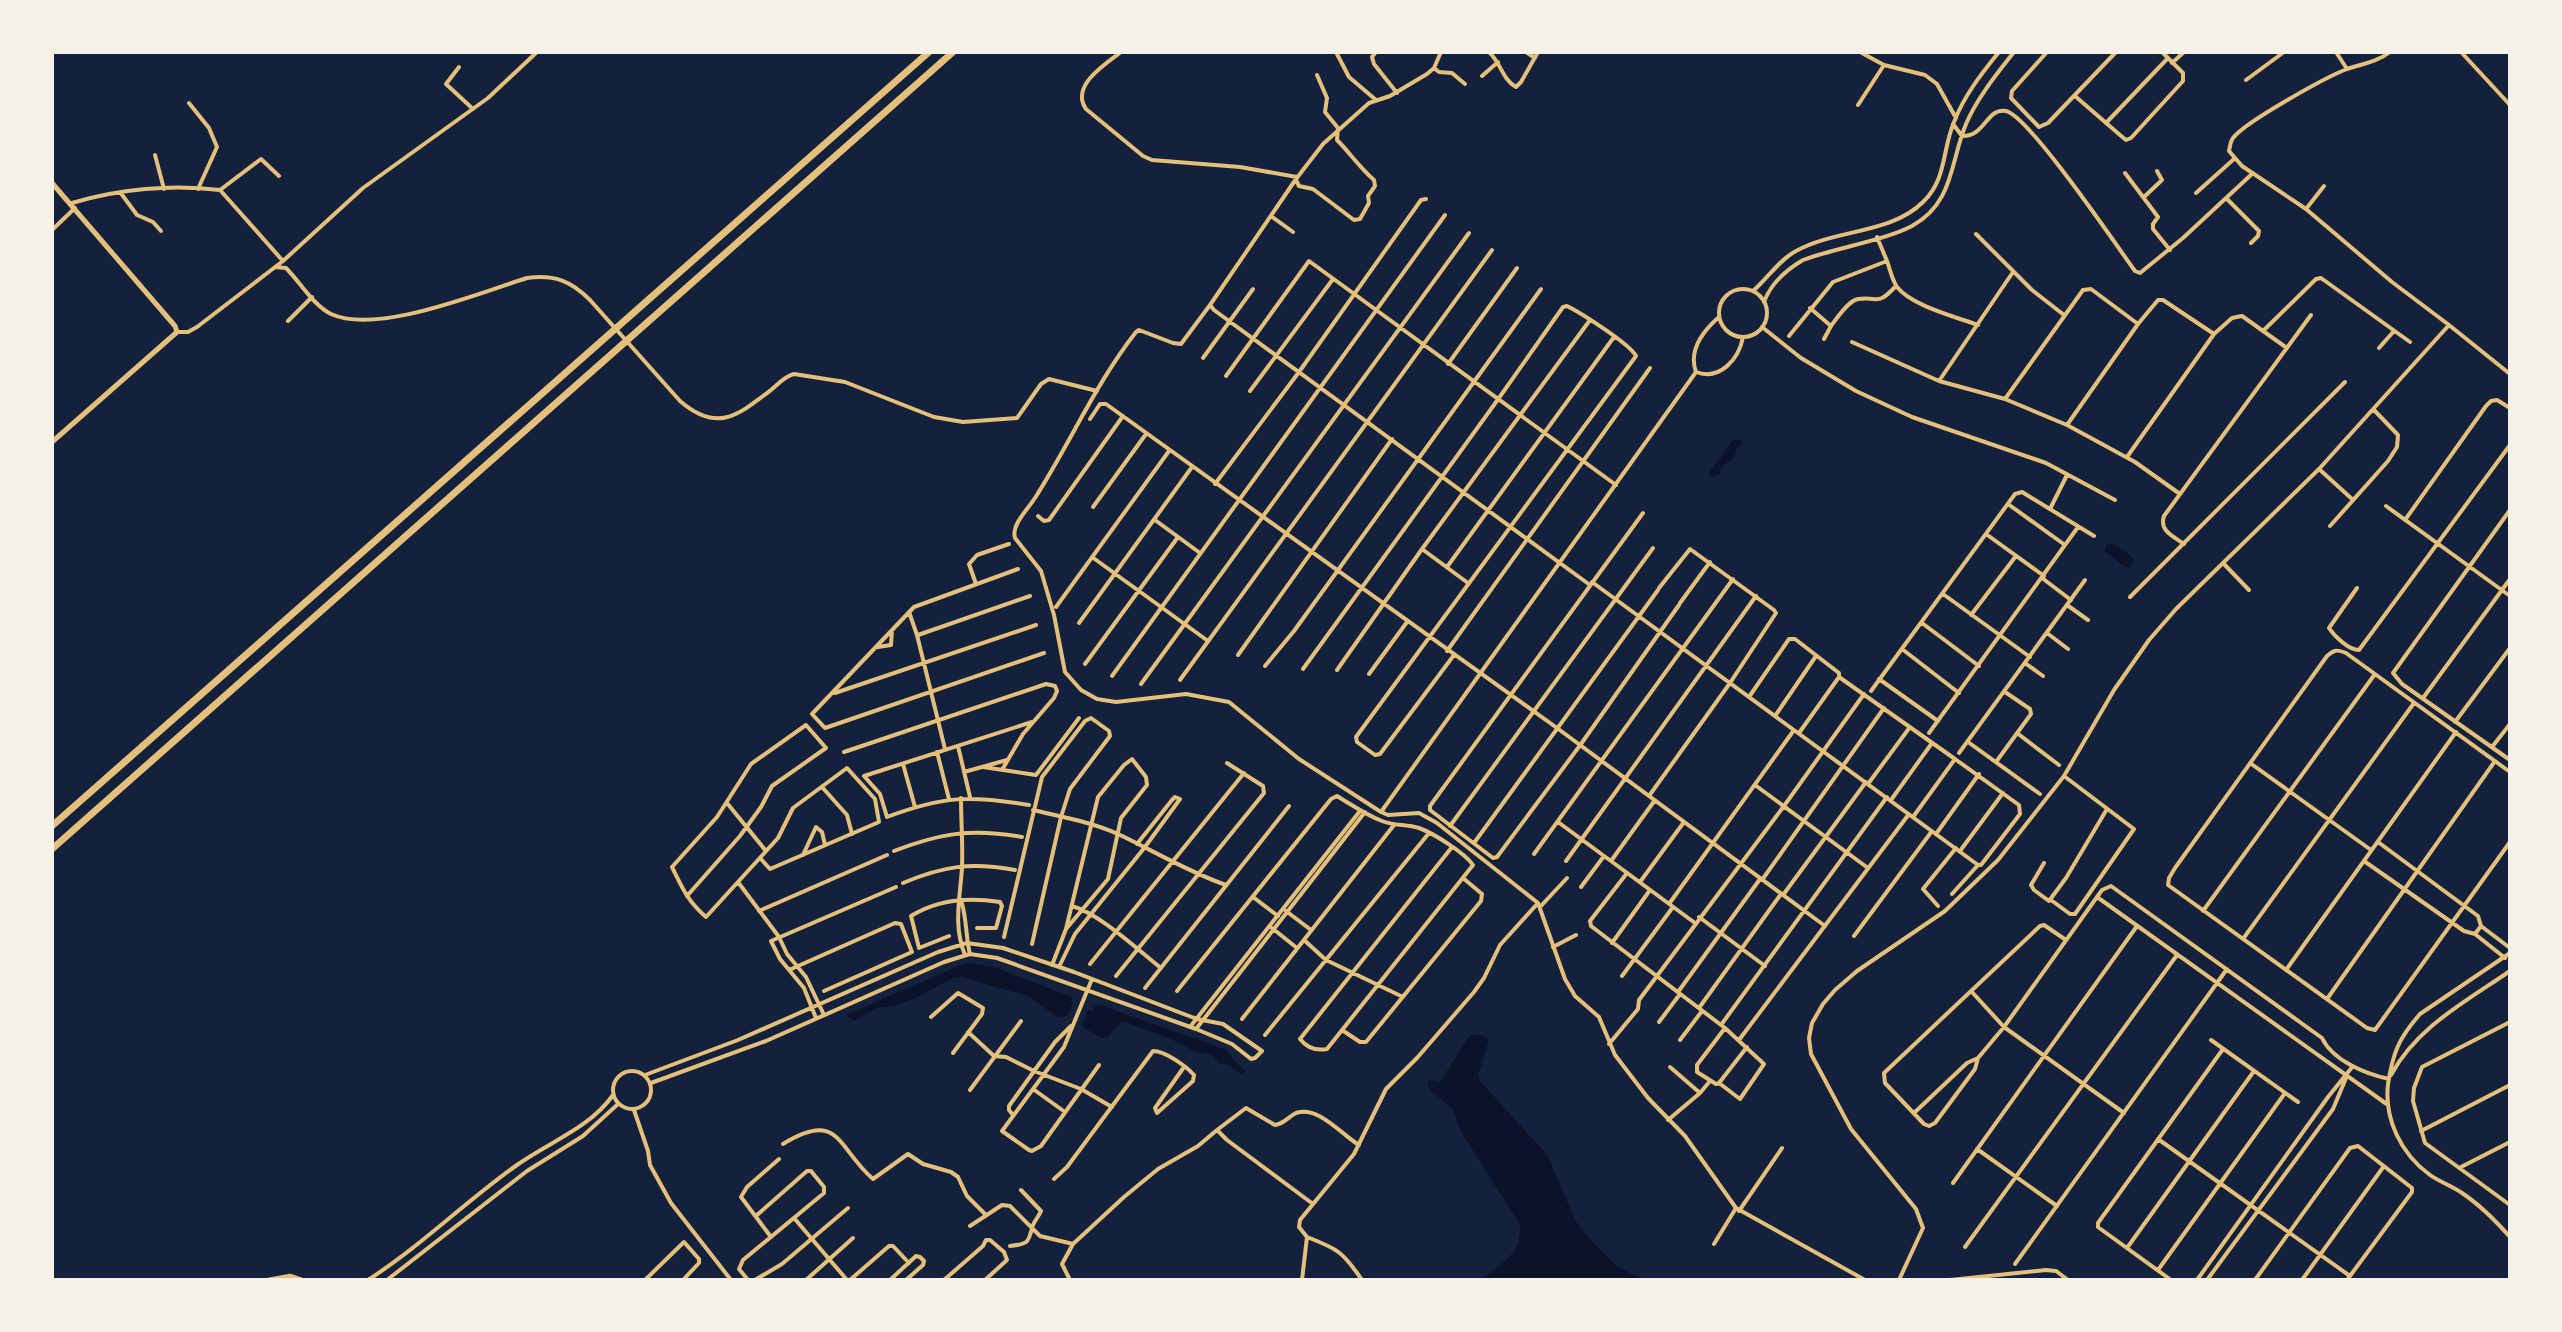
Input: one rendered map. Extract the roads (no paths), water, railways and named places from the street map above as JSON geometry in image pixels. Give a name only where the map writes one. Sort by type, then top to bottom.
[{"type":"highway","points":[[52,826],[929,52]]},
{"type":"highway","points":[[52,849],[953,52]]},
{"type":"main road","points":[[52,183],[175,326],[177,332],[52,442]]},
{"type":"street","points":[[177,332],[188,332],[197,327],[276,267],[363,188],[495,92],[537,52]]},
{"type":"street","points":[[1121,52],[1089,80],[1081,92],[1081,100],[1086,109],[1143,156],[1171,164],[1240,167],[1296,178]]},
{"type":"street","points":[[1336,52],[1349,77],[1377,100]]},
{"type":"street","points":[[1376,52],[1372,57],[1374,64],[1397,93]]},
{"type":"street","points":[[1441,52],[1434,68],[1422,78],[1397,93],[1369,104],[1338,128],[1296,178],[1181,344],[1138,331],[1097,391],[1013,533],[1041,571],[1054,615],[1067,675],[1081,690],[1105,701],[1129,701],[1186,694],[1229,702],[1299,759],[1381,813],[1388,815],[1419,813],[1425,816],[1539,905],[1553,947],[1578,1000],[1599,1017],[1609,1045],[1642,1090],[1690,1142],[1737,1209],[1865,1280]]},
{"type":"street","points":[[1489,52],[1498,62],[1505,78],[1516,87],[1538,52]]},
{"type":"street","points":[[1526,52],[1534,58]]},
{"type":"street","points":[[1860,52],[1884,65],[1925,75],[1937,84],[1956,118]]},
{"type":"street","points":[[1753,291],[1783,260],[1797,250],[1825,238],[1903,217],[1924,201],[1941,178],[1953,124],[1964,101],[1999,52]]},
{"type":"street","points":[[1764,302],[1774,282],[1790,267],[1803,260],[1911,226],[1934,206],[1951,181],[1962,136],[1974,108],[2014,52]]},
{"type":"street","points":[[2046,52],[2012,91],[2011,98],[2039,127],[2048,123],[2116,52]]},
{"type":"street","points":[[2074,96],[2126,140],[2133,136],[2183,81],[2182,73],[2162,52]]},
{"type":"street","points":[[2172,63],[2184,52]]},
{"type":"street","points":[[2246,80],[2284,52]]},
{"type":"street","points":[[2336,52],[2347,69]]},
{"type":"street","points":[[2390,52],[2372,62],[2347,69],[2283,103],[2239,132],[2230,144],[2229,151],[2234,159],[2306,209],[2392,282],[2510,374]]},
{"type":"street","points":[[2461,52],[2510,105]]},
{"type":"street","points":[[2106,123],[2168,58]]},
{"type":"street","points":[[1482,76],[1498,62]]},
{"type":"street","points":[[1858,105],[1884,65]]},
{"type":"street","points":[[459,67],[446,84],[472,109]]},
{"type":"street","points":[[1434,68],[1437,72],[1454,74],[1465,84]]},
{"type":"street","points":[[1296,178],[1299,186],[1313,189],[1340,207],[1343,213],[1354,220],[1360,219],[1370,203],[1368,196],[1376,183],[1337,140],[1338,128],[1325,112],[1327,98],[1317,75]]},
{"type":"street","points":[[189,103],[209,128],[217,147],[198,189]]},
{"type":"street","points":[[1962,136],[1977,132],[1995,113],[2003,111],[2014,114],[2051,156],[2135,271],[2140,273],[2170,250],[2253,173]]},
{"type":"street","points":[[1953,124],[1962,136]]},
{"type":"street","points":[[155,155],[164,189]]},
{"type":"street","points":[[52,230],[73,205],[120,192],[164,189],[220,190],[261,159],[279,176]]},
{"type":"street","points":[[2196,193],[2234,159]]},
{"type":"street","points":[[2144,197],[2161,183],[2162,180],[2157,171]]},
{"type":"street","points":[[2125,173],[2158,217],[2153,224],[2153,229],[2170,250]]},
{"type":"street","points":[[2306,209],[2324,186]]},
{"type":"street","points":[[220,190],[283,261]]},
{"type":"street","points":[[120,192],[137,215],[152,221],[161,231]]},
{"type":"street","points":[[2226,198],[2259,231],[2258,236],[2251,243]]},
{"type":"street","points":[[1215,484],[1299,372],[1421,200],[1426,199]]},
{"type":"street","points":[[1112,676],[1445,214]]},
{"type":"street","points":[[1271,216],[1293,232]]},
{"type":"street","points":[[1141,684],[1469,233]]},
{"type":"street","points":[[1976,234],[2043,300],[2064,315]]},
{"type":"street","points":[[1877,237],[1896,286],[1915,300],[1978,325]]},
{"type":"street","points":[[1180,680],[1492,250]]},
{"type":"street","points":[[1789,336],[1833,282],[1887,261]]},
{"type":"street","points":[[1226,376],[1307,262],[1311,262],[1616,485]]},
{"type":"street","points":[[276,267],[286,268],[312,297],[331,313],[346,318],[375,321],[405,315],[527,278],[543,276],[569,282],[692,412],[715,420],[728,418],[794,374],[845,382],[884,396],[923,414],[963,422],[1017,418],[1041,384],[1049,379],[1097,391]]},
{"type":"street","points":[[1448,364],[1517,268]]},
{"type":"street","points":[[1939,381],[2013,272]]},
{"type":"street","points":[[2263,331],[2316,279],[2321,278],[2410,342]]},
{"type":"street","points":[[1250,392],[1334,279]]},
{"type":"street","points":[[1824,339],[1831,326],[1851,302],[1857,299],[1876,301],[1884,298],[1896,286]]},
{"type":"street","points":[[2004,399],[2083,290],[2087,288],[2138,324]]},
{"type":"street","points":[[1203,358],[1253,289]]},
{"type":"street","points":[[1265,666],[1541,289]]},
{"type":"street","points":[[1740,290],[1753,291],[1764,302],[1767,315],[1762,327],[1754,335],[1743,337],[1730,334],[1721,324],[1720,305],[1728,295],[1740,290]]},
{"type":"street","points":[[288,321],[312,297]]},
{"type":"street","points":[[2067,425],[2154,302],[2163,300],[2214,334]]},
{"type":"street","points":[[1210,305],[1344,405],[1561,563],[1615,599],[1978,865]]},
{"type":"street","points":[[1303,669],[1564,306],[1568,306],[1630,348],[1635,356],[1356,738],[1357,742],[1375,756],[1380,754],[1454,656]]},
{"type":"street","points":[[1810,308],[1831,326]]},
{"type":"street","points":[[2184,544],[2163,529],[2164,516],[2311,315]]},
{"type":"street","points":[[2127,457],[2214,334],[2238,316],[2242,316],[2287,348]]},
{"type":"street","points":[[1696,372],[1693,364],[1694,353],[1700,336],[1719,317]]},
{"type":"street","points":[[1337,670],[1422,549],[1590,321]]},
{"type":"street","points":[[1899,1280],[1923,1228],[1921,1218],[1851,1129],[1827,1088],[1811,1054],[1809,1038],[1812,1023],[1835,990],[1857,971],[1945,911],[1998,860],[2064,776],[2132,662],[2176,609],[2319,469],[2449,325]]},
{"type":"street","points":[[1762,327],[1801,358],[1856,391],[1912,417],[2020,453],[2115,500]]},
{"type":"street","points":[[2379,348],[2394,330]]},
{"type":"street","points":[[1447,567],[1614,337]]},
{"type":"street","points":[[1696,372],[1716,372],[1730,365],[1740,351],[1743,337]]},
{"type":"street","points":[[1852,342],[1939,381],[2004,399],[2067,425],[2127,457],[2180,495]]},
{"type":"street","points":[[1447,651],[1585,462],[1650,368]]},
{"type":"street","points":[[1381,813],[1696,372]]},
{"type":"street","points":[[2130,597],[2345,382]]},
{"type":"street","points":[[2405,520],[2491,401],[2497,400],[2510,408]]},
{"type":"street","points":[[1090,419],[1098,405],[1104,403],[1123,416],[1284,534],[1557,728],[1825,926]]},
{"type":"street","points":[[2330,526],[2388,461],[2397,447],[2398,435],[2374,410]]},
{"type":"street","points":[[1038,516],[1044,521],[1049,520],[1123,416]]},
{"type":"street","points":[[1093,507],[1146,434]]},
{"type":"street","points":[[1238,656],[1392,439]]},
{"type":"street","points":[[2356,588],[2329,628],[2333,634],[2354,650],[2360,650],[2436,543],[2510,445]]},
{"type":"street","points":[[1056,606],[1169,451]]},
{"type":"street","points":[[1079,623],[1192,467]]},
{"type":"street","points":[[2319,469],[2352,499]]},
{"type":"street","points":[[2050,509],[2067,475]]},
{"type":"street","points":[[1871,691],[2016,494],[2022,492],[2094,536]]},
{"type":"street","points":[[2008,504],[2065,545]]},
{"type":"street","points":[[2386,506],[2510,596]]},
{"type":"street","points":[[2510,510],[2393,673],[2402,684],[2510,760]]},
{"type":"street","points":[[1643,513],[1430,806],[1431,811],[1492,858],[1497,857],[1580,745],[1710,562]]},
{"type":"street","points":[[1155,520],[1200,553]]},
{"type":"street","points":[[1929,733],[2078,527]]},
{"type":"street","points":[[1986,534],[2071,600]]},
{"type":"street","points":[[1085,664],[1178,537]]},
{"type":"street","points":[[976,584],[969,564],[977,555],[1009,544]]},
{"type":"street","points":[[1450,826],[1653,548]]},
{"type":"street","points":[[1422,549],[1468,583]]},
{"type":"street","points":[[1474,843],[1638,616],[1690,549],[1774,610],[1775,616],[1649,796]]},
{"type":"street","points":[[1971,615],[2016,556]]},
{"type":"street","points":[[1092,557],[1208,640]]},
{"type":"street","points":[[2223,563],[2249,590]]},
{"type":"street","points":[[1018,569],[917,605],[812,712],[825,728],[1044,653]]},
{"type":"street","points":[[1534,854],[1733,579]]},
{"type":"street","points":[[2422,698],[2510,579]]},
{"type":"street","points":[[1959,753],[2085,580]]},
{"type":"street","points":[[1943,594],[2030,657]]},
{"type":"street","points":[[917,635],[1030,596]]},
{"type":"street","points":[[1566,861],[1756,596]]},
{"type":"street","points":[[2067,605],[2088,620]]},
{"type":"street","points":[[909,612],[917,635],[945,749]]},
{"type":"street","points":[[1369,674],[1407,622]]},
{"type":"street","points":[[1922,623],[1978,666]]},
{"type":"street","points":[[832,694],[1036,625]]},
{"type":"street","points":[[876,647],[891,645],[892,629]]},
{"type":"street","points":[[2047,633],[2068,649]]},
{"type":"street","points":[[1749,697],[1789,639],[1795,639],[1839,673],[1839,677],[1979,774],[2019,805],[2020,814],[1983,863],[1978,865],[1952,894]]},
{"type":"street","points":[[2456,722],[2510,648]]},
{"type":"street","points":[[1902,649],[1959,693]]},
{"type":"street","points":[[2510,772],[2346,653],[2339,649],[2334,650],[2326,656],[2175,868],[2168,885],[2367,1028],[2375,1030],[2510,842]]},
{"type":"street","points":[[1775,716],[1816,656]]},
{"type":"street","points":[[2025,663],[2043,676]]},
{"type":"street","points":[[2203,911],[2375,674]]},
{"type":"street","points":[[1799,733],[1839,677]]},
{"type":"street","points":[[1880,679],[1938,721]]},
{"type":"street","points":[[844,752],[1046,684],[1055,686],[1057,691],[1054,698],[1023,734],[1002,770]]},
{"type":"street","points":[[1996,762],[2031,716],[2031,711],[2005,692]]},
{"type":"street","points":[[1609,1045],[1638,1009],[1638,1000],[1784,806],[1863,694]]},
{"type":"street","points":[[2243,939],[2414,703]]},
{"type":"street","points":[[1659,1022],[1884,708]]},
{"type":"street","points":[[983,767],[1036,775],[1079,718]]},
{"type":"street","points":[[1004,938],[1039,785],[1046,769],[1088,718],[1091,718],[1109,731],[1110,736],[1074,782],[1061,817],[1032,944]]},
{"type":"street","points":[[1029,805],[970,797],[915,807],[887,817],[880,794],[864,776],[1032,722]]},
{"type":"street","points":[[1020,724],[1023,734]]},
{"type":"street","points":[[2492,747],[2510,724]]},
{"type":"street","points":[[687,896],[747,827],[772,786],[826,748],[806,725],[751,764],[727,803],[672,867],[690,903],[706,916],[778,838],[793,808],[847,768],[875,799],[879,822],[770,869],[760,858]]},
{"type":"street","points":[[1680,1040],[1742,949],[1910,727]]},
{"type":"street","points":[[1622,976],[1794,730]]},
{"type":"street","points":[[2286,970],[2456,732]]},
{"type":"street","points":[[2017,734],[2059,765]]},
{"type":"street","points":[[1968,742],[2040,794]]},
{"type":"street","points":[[1627,873],[1590,923],[1611,943],[1723,1027],[1764,1064],[1740,1099],[1719,1083],[1710,1081],[1697,1072],[1697,1065],[1723,1027],[1765,966],[1847,852],[1932,743]]},
{"type":"street","points":[[958,745],[970,797]]},
{"type":"street","points":[[937,752],[949,799]]},
{"type":"street","points":[[1053,965],[1066,929],[1090,823],[1098,798],[1130,759],[1138,764],[1148,784],[1122,816],[1108,879],[1066,929]]},
{"type":"street","points":[[1739,1040],[1868,868],[1955,759]]},
{"type":"street","points":[[964,772],[1008,760]]},
{"type":"street","points":[[2327,999],[2494,760]]},
{"type":"street","points":[[1116,976],[1264,793],[1263,786],[1227,763]]},
{"type":"street","points":[[903,764],[915,807]]},
{"type":"street","points":[[2250,764],[2372,850]]},
{"type":"street","points":[[1090,964],[1244,773]]},
{"type":"street","points":[[1854,936],[1979,774]]},
{"type":"street","points":[[2044,863],[2032,888],[2070,914],[2075,914],[2134,829],[2064,776]]},
{"type":"street","points":[[1755,785],[1868,868]]},
{"type":"street","points":[[822,787],[847,815],[852,834]]},
{"type":"street","points":[[1960,851],[2003,793]]},
{"type":"street","points":[[1177,991],[1335,796],[1385,822],[1418,828],[1452,847],[1471,862],[1473,868],[1376,985],[1327,1049],[1319,1051],[1300,1039],[1452,847]]},
{"type":"street","points":[[1059,967],[1075,934],[1178,804],[1180,801],[1178,797],[1172,800],[1137,844]]},
{"type":"street","points":[[961,798],[962,866],[960,898],[957,905],[960,944],[965,955]]},
{"type":"street","points":[[1611,861],[1655,801]]},
{"type":"street","points":[[727,803],[766,851]]},
{"type":"street","points":[[1145,988],[1289,806]]},
{"type":"street","points":[[2051,900],[2108,809]]},
{"type":"street","points":[[1033,810],[1090,823],[1118,834],[1199,875],[1227,885]]},
{"type":"street","points":[[1196,1029],[1360,811]]},
{"type":"street","points":[[1190,1028],[1272,928],[1278,916],[1365,812]]},
{"type":"street","points":[[1558,822],[1695,923]]},
{"type":"street","points":[[1640,882],[1684,822]]},
{"type":"street","points":[[1242,1018],[1395,824]]},
{"type":"street","points":[[802,855],[816,826],[822,832],[825,845]]},
{"type":"street","points":[[894,851],[928,839],[961,832],[990,832],[1022,837]]},
{"type":"street","points":[[1265,1035],[1429,833]]},
{"type":"street","points":[[2378,842],[2478,916],[2481,926],[2510,948]]},
{"type":"street","points":[[1938,906],[1923,889],[1956,848]]},
{"type":"street","points":[[759,911],[887,855]]},
{"type":"street","points":[[1581,887],[1604,856]]},
{"type":"street","points":[[2364,861],[2464,931],[2475,934],[2505,958]]},
{"type":"street","points":[[903,883],[928,873],[962,866],[974,865],[1015,870]]},
{"type":"street","points":[[1362,1280],[1339,1250],[1307,1237],[1299,1224],[1334,1181],[1359,1145],[1373,1111],[1386,1089],[1417,1058],[1474,992],[1484,978],[1500,945],[1567,878]]},
{"type":"street","points":[[1342,1030],[1360,1042],[1366,1042],[1483,898],[1480,891],[1463,879]]},
{"type":"street","points":[[738,882],[779,937],[787,954],[810,983],[824,1015]]},
{"type":"street","points":[[2066,940],[2044,925],[2040,926],[1884,1073],[1882,1077],[1885,1083],[1924,1124],[1929,1126],[1935,1123],[1975,1069],[1978,1058],[2004,1026],[2106,886],[2111,886],[2322,1038],[2326,1046],[2353,1066],[2366,1073],[2389,1079]]},
{"type":"street","points":[[816,1018],[804,988],[789,970],[771,941],[896,887]]},
{"type":"street","points":[[1611,943],[1650,890]]},
{"type":"street","points":[[1253,897],[1278,916]]},
{"type":"street","points":[[2097,897],[2312,1052],[2320,1054],[2348,1074],[2388,1105]]},
{"type":"street","points":[[960,898],[963,904],[970,954]]},
{"type":"street","points":[[950,936],[919,948],[911,916],[960,898],[1001,903],[995,929],[977,928]]},
{"type":"street","points":[[1072,906],[1083,910],[1116,932],[1161,968]]},
{"type":"street","points":[[1285,910],[1311,931]]},
{"type":"street","points":[[1699,917],[1765,966]]},
{"type":"street","points":[[789,970],[898,923],[901,924],[912,952],[824,991]]},
{"type":"street","points":[[1953,1183],[2137,926]]},
{"type":"street","points":[[2475,934],[2481,926]]},
{"type":"street","points":[[1272,928],[1298,948]]},
{"type":"street","points":[[1553,947],[1576,935]]},
{"type":"street","points":[[1304,940],[1326,960],[1403,997]]},
{"type":"street","points":[[645,1075],[651,1083],[652,1092],[649,1101],[634,1110],[625,1109],[618,1104],[613,1095],[613,1086],[622,1073],[630,1071],[645,1075],[967,943],[989,944],[1059,967],[1197,1019],[1223,1024],[1261,1049],[1260,1055],[1251,1059],[1232,1044],[1196,1029],[997,958],[970,954],[944,962],[766,1041],[651,1083]]},
{"type":"street","points":[[2510,953],[2420,1014],[2395,1048],[2389,1079],[2388,1105],[2393,1127],[2400,1142],[2414,1161],[2429,1174],[2478,1204],[2510,1237]]},
{"type":"street","points":[[1965,1247],[2177,955]]},
{"type":"street","points":[[2015,1264],[2227,969]]},
{"type":"street","points":[[2389,1079],[2408,1047],[2429,1026],[2510,971]]},
{"type":"street","points":[[1092,979],[1064,1047],[1002,1131],[1032,1151],[1046,1141],[1099,1065]]},
{"type":"street","points":[[1971,991],[2004,1026],[2124,1113]]},
{"type":"street","points":[[931,1017],[958,993],[984,1010],[953,1053]]},
{"type":"street","points":[[970,1090],[1021,1020]]},
{"type":"street","points":[[2510,1022],[2422,1067],[2417,1076],[2413,1101],[2425,1143],[2438,1155],[2461,1167],[2510,1205]]},
{"type":"street","points":[[1013,1115],[1008,1110],[1009,1106],[1055,1042],[1074,1023]]},
{"type":"street","points":[[968,1032],[994,1056],[1006,1057],[1034,1071],[1044,1073],[1081,1089],[1112,1107]]},
{"type":"street","points":[[2211,1040],[2298,1102]]},
{"type":"street","points":[[2320,1054],[2326,1046]]},
{"type":"street","points":[[1719,1083],[1747,1047]]},
{"type":"street","points":[[2171,1280],[2098,1227],[2098,1223],[2223,1049]]},
{"type":"street","points":[[1054,1179],[1067,1167],[1148,1055],[1153,1051],[1159,1052],[1184,1067],[1194,1075],[1193,1081],[1159,1113],[1155,1112],[1155,1108],[1184,1067]]},
{"type":"street","points":[[1914,1113],[1967,1063],[1978,1058]]},
{"type":"street","points":[[2207,1280],[2332,1109],[2353,1066]]},
{"type":"street","points":[[1670,1067],[1700,1093]]},
{"type":"street","points":[[2127,1248],[2254,1071]]},
{"type":"street","points":[[2197,1280],[2328,1097],[2348,1074]]},
{"type":"street","points":[[1668,1120],[1700,1093],[1710,1081]]},
{"type":"street","points":[[2421,1131],[2510,1085]]},
{"type":"street","points":[[1033,1089],[1065,1112]]},
{"type":"street","points":[[2158,1270],[2285,1093]]},
{"type":"street","points":[[368,1280],[403,1256],[516,1166],[584,1123],[613,1095]]},
{"type":"street","points":[[387,1280],[527,1171],[584,1136],[618,1104]]},
{"type":"street","points":[[1070,1280],[1062,1264],[1073,1244],[1158,1168],[1198,1146],[1246,1108],[1275,1125],[1281,1124],[1296,1113],[1307,1112],[1319,1116],[1359,1145]]},
{"type":"street","points":[[634,1110],[648,1151],[650,1165],[671,1203],[730,1280]]},
{"type":"street","points":[[783,1144],[807,1131],[820,1129],[831,1132],[873,1179],[908,1154],[923,1164],[951,1172],[959,1180],[967,1196],[986,1215]]},
{"type":"street","points":[[1217,1130],[1227,1140],[1313,1204]]},
{"type":"street","points":[[2158,1139],[2190,1161],[2250,1205],[2258,1210],[2289,1233],[2320,1255],[2348,1278],[2412,1192],[2412,1188],[2358,1146],[2350,1148],[2289,1233],[2255,1280]]},
{"type":"street","points":[[2461,1167],[2510,1142]]},
{"type":"street","points":[[1714,1244],[1782,1148]]},
{"type":"street","points":[[1977,1149],[2057,1206]]},
{"type":"street","points":[[771,1237],[741,1197],[742,1193],[779,1159]]},
{"type":"street","points":[[2302,1280],[2384,1166]]},
{"type":"street","points":[[748,1280],[739,1269],[740,1264],[824,1193],[823,1186],[811,1172],[807,1171],[756,1216]]},
{"type":"street","points":[[1010,1246],[1024,1245],[1032,1235],[1041,1211],[1021,1190]]},
{"type":"street","points":[[2504,1200],[2510,1197]]},
{"type":"street","points":[[970,1226],[1002,1205],[1010,1206],[1043,1238],[1073,1244]]},
{"type":"street","points":[[755,1280],[782,1264],[813,1240],[848,1208]]},
{"type":"street","points":[[794,1218],[848,1280],[889,1246],[893,1246],[909,1263]]},
{"type":"street","points":[[1302,1280],[1307,1237]]},
{"type":"street","points":[[806,1280],[854,1238]]},
{"type":"street","points":[[944,1280],[983,1246],[986,1240],[990,1240],[1004,1252],[1007,1260],[985,1280]]},
{"type":"street","points":[[645,1280],[681,1244],[687,1243],[699,1259],[699,1263],[683,1280]]},
{"type":"street","points":[[890,1280],[916,1256],[924,1261],[923,1265],[906,1280]]},
{"type":"street","points":[[1950,1280],[2046,1270],[2056,1271],[2066,1279]]},
{"type":"street","points":[[268,1280],[290,1276],[302,1280]]},
{"type":"water","points":[[1733,440],[1741,440],[1743,444],[1737,448],[1734,458],[1722,466],[1720,474],[1711,477],[1709,473]]},
{"type":"water","points":[[2111,543],[2134,559],[2131,567],[2124,566],[2105,552],[2105,546]]},
{"type":"water","points":[[970,963],[994,967],[1072,997],[1070,1002],[1073,1003],[1067,1016],[1058,1017],[1028,996],[961,977],[953,978],[914,999],[893,1006],[876,1008],[854,1021],[846,1015],[961,965]]},
{"type":"water","points":[[1100,1005],[1227,1050],[1233,1060],[1246,1071],[1241,1074],[1229,1065],[1220,1064],[1210,1054],[1198,1053],[1173,1040],[1122,1021],[1107,1038],[1100,1038],[1082,1026],[1088,1010],[1092,1011],[1095,1006]]},
{"type":"water","points":[[1470,1035],[1482,1035],[1489,1040],[1478,1075],[1481,1082],[1548,1156],[1575,1220],[1586,1235],[1617,1266],[1641,1279],[1482,1279],[1514,1251],[1520,1235],[1520,1225],[1460,1130],[1453,1109],[1430,1090],[1427,1084],[1429,1080],[1440,1082]]}]
